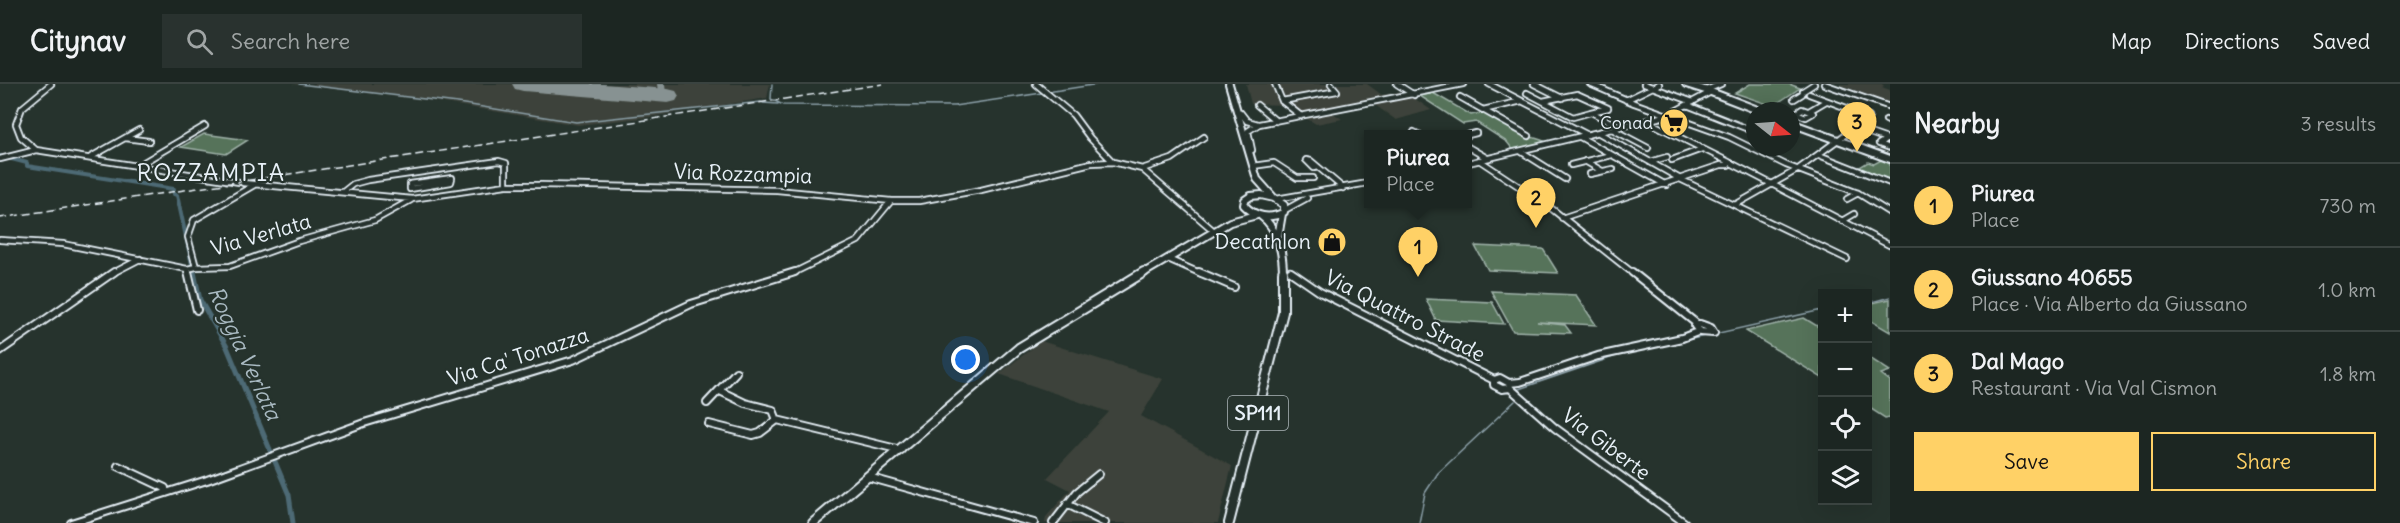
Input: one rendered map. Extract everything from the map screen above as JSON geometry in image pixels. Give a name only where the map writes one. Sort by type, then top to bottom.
[{"type":"main road","points":[[1229,84],[1258,188],[1230,222]]},
{"type":"main road","points":[[1686,84],[1746,106]]},
{"type":"main road","points":[[1800,126],[1839,140],[1890,153]]},
{"type":"main road","points":[[813,523],[1019,348],[1064,319],[1230,222],[1259,215],[1273,217],[1283,212],[1284,205],[1274,198],[1257,179]]},
{"type":"main road","points":[[1251,196],[1274,198]]},
{"type":"main road","name":"SP111","points":[[1229,523],[1281,323],[1284,286],[1278,240],[1271,223],[1247,209],[1244,203]]},
{"type":"main road","name":"SP111","points":[[1278,240],[1283,212]]},
{"type":"street","points":[[36,150],[21,137],[16,124],[22,108],[51,84]]},
{"type":"street","points":[[1036,84],[1078,120],[1090,138],[1113,162]]},
{"type":"street","points":[[1275,84],[1282,100],[1301,116]]},
{"type":"street","points":[[1282,100],[1337,91],[1331,84]]},
{"type":"street","points":[[1397,84],[1414,95]]},
{"type":"street","points":[[1251,158],[1248,131],[1259,124],[1463,84]]},
{"type":"street","points":[[1490,84],[1588,135]]},
{"type":"street","points":[[1534,84],[1562,98]]},
{"type":"street","points":[[1590,84],[1597,85],[1626,100],[1671,114],[1735,139],[1797,170],[1858,193],[1890,213]]},
{"type":"street","points":[[1644,84],[1693,102]]},
{"type":"street","points":[[1626,100],[1659,84]]},
{"type":"street","points":[[1472,162],[1522,152],[1671,114],[1721,84]]},
{"type":"street","points":[[1794,99],[1814,84]]},
{"type":"street","points":[[1824,84],[1890,107]]},
{"type":"street","points":[[1527,93],[1573,117],[1608,108],[1577,94],[1543,101]]},
{"type":"street","points":[[1735,205],[1797,170],[1872,116],[1803,93]]},
{"type":"street","points":[[1460,97],[1529,136]]},
{"type":"street","points":[[1233,98],[1242,118],[1259,124]]},
{"type":"street","points":[[1483,110],[1522,101]]},
{"type":"street","points":[[1809,111],[1826,101]]},
{"type":"street","points":[[1257,105],[1276,121]]},
{"type":"street","points":[[1687,105],[1746,128]]},
{"type":"street","points":[[1591,112],[1620,127]]},
{"type":"street","points":[[1647,121],[1889,245]]},
{"type":"street","points":[[139,165],[205,126]]},
{"type":"street","points":[[1855,128],[1889,140]]},
{"type":"street","points":[[1612,129],[1648,148]]},
{"type":"street","points":[[90,158],[139,130]]},
{"type":"street","points":[[1472,134],[1476,133]]},
{"type":"street","points":[[1599,133],[1682,180],[1847,259]]},
{"type":"street","points":[[1142,169],[1172,159],[1204,137]]},
{"type":"street","points":[[1580,137],[1666,185]]},
{"type":"street","points":[[125,138],[149,141]]},
{"type":"street","points":[[1889,140],[1879,144],[1890,153]]},
{"type":"street","points":[[1650,162],[1670,159],[1702,149]]},
{"type":"street","points":[[0,159],[36,150]]},
{"type":"street","name":"Via Rozzampia","points":[[36,150],[255,184],[412,199],[506,185],[777,190],[891,201],[933,200],[1091,163],[1113,162],[1142,169],[1214,231]]},
{"type":"street","points":[[1472,150],[1487,159]]},
{"type":"street","points":[[1522,152],[1565,179]]},
{"type":"street","points":[[1571,165],[1611,155]]},
{"type":"street","points":[[1819,155],[1890,183]]},
{"type":"street","points":[[1479,160],[1562,218],[1697,324],[1708,326],[1714,331],[1710,334],[1700,331],[1696,327],[1697,324]]},
{"type":"street","points":[[343,192],[360,181],[411,176],[500,161],[506,163],[506,185]]},
{"type":"street","points":[[1585,161],[1603,171]]},
{"type":"street","points":[[1253,166],[1274,163],[1297,178],[1313,178]]},
{"type":"street","points":[[1562,218],[1682,180],[1727,163]]},
{"type":"street","points":[[1318,167],[1344,188]]},
{"type":"street","points":[[1590,174],[1613,168]]},
{"type":"street","points":[[410,184],[452,178],[451,182],[410,189],[410,184],[411,176]]},
{"type":"street","name":"Via Verlata","points":[[255,184],[194,220],[188,228],[187,238],[191,268],[230,266],[299,241],[375,220],[412,199]]},
{"type":"street","points":[[1274,198],[1316,194],[1364,184]]},
{"type":"street","points":[[1847,199],[1858,193]]},
{"type":"street","points":[[1283,212],[1316,194]]},
{"type":"street","name":"Via Ca' Tonazza","points":[[71,523],[166,493],[455,394],[566,363],[598,350],[691,304],[804,269],[858,241],[891,201]]},
{"type":"street","points":[[1842,221],[1854,214]]},
{"type":"street","points":[[0,240],[51,242],[191,268],[197,310]]},
{"type":"street","points":[[0,351],[110,274],[141,258]]},
{"type":"street","points":[[1168,259],[1234,287]]},
{"type":"street","name":"Via Quattro Strade","points":[[1290,271],[1301,280],[1415,341],[1494,380],[1500,378],[1510,386]]},
{"type":"street","points":[[1293,280],[1301,280]]},
{"type":"street","points":[[1510,386],[1598,356],[1682,338],[1700,331]]},
{"type":"street","points":[[1415,341],[1422,335]]},
{"type":"street","points":[[707,403],[736,372]]},
{"type":"street","name":"Via Giberte","points":[[1510,386],[1555,428],[1685,523]]},
{"type":"street","points":[[720,391],[745,403],[773,410],[777,420]]},
{"type":"street","points":[[709,424],[751,435],[761,433],[769,422],[777,420],[901,450]]},
{"type":"street","points":[[118,466],[165,488],[166,493]]},
{"type":"street","points":[[1053,523],[1077,492],[1099,474]]},
{"type":"street","points":[[868,477],[1034,523]]},
{"type":"street","points":[[1067,504],[1105,523]]},
{"type":"shaded area","points":[[292,84],[770,84],[767,98],[650,117],[578,125],[431,101]]},
{"type":"shaded area","points":[[1246,84],[1367,84],[1382,95],[1404,91],[1431,110],[1396,120],[1375,105],[1333,113],[1342,119],[1316,124],[1284,105],[1251,104]]},
{"type":"shaded area","points":[[1838,84],[1882,84],[1884,86],[1882,87],[1890,90],[1890,107],[1865,97],[1868,95]]},
{"type":"shaded area","points":[[1041,341],[1163,379],[1141,416],[1232,466],[1218,523],[1045,523],[1046,517],[1070,490],[1047,478],[1109,412],[999,374]]},
{"type":"green space","points":[[1750,84],[1789,84],[1800,88],[1779,102],[1761,102],[1735,93]]},
{"type":"green space","points":[[1433,93],[1471,115],[1486,112],[1518,130],[1515,132],[1548,143],[1514,151],[1507,142],[1476,122],[1463,124],[1420,96]]},
{"type":"green space","points":[[204,134],[248,140],[226,154],[181,147]]},
{"type":"green space","points":[[1885,158],[1890,160],[1890,180],[1858,168],[1868,162],[1874,164]]},
{"type":"green space","points":[[1475,246],[1543,249],[1558,273],[1488,270]]},
{"type":"green space","points":[[1491,291],[1576,295],[1596,325],[1537,322],[1565,325],[1571,333],[1513,331]]},
{"type":"green space","points":[[1426,299],[1492,302],[1504,324],[1436,320]]},
{"type":"green space","points":[[1890,299],[1890,332],[1872,321],[1872,303]]},
{"type":"green space","points":[[1804,318],[1818,327],[1818,376],[1746,331]]},
{"type":"green space","points":[[1872,360],[1890,371],[1881,374],[1890,381],[1890,417],[1885,418],[1872,410]]},
{"type":"waterway","points":[[299,84],[458,103],[576,122],[761,102]]},
{"type":"waterway","points":[[772,84],[771,99],[783,105],[954,106],[1042,93]]},
{"type":"waterway","points":[[1047,92],[1099,84]]},
{"type":"waterway","points":[[763,103],[778,104]]},
{"type":"waterway","name":"Roggia Verlata","points":[[0,156],[27,163],[27,166],[174,189],[173,191]]},
{"type":"waterway","name":"Roggia Verlata","points":[[174,194],[177,195],[194,274]]},
{"type":"waterway","name":"Roggia Verlata","points":[[194,272],[200,300],[227,347],[289,495],[293,523]]},
{"type":"waterway","points":[[1872,302],[1890,297]]},
{"type":"waterway","points":[[1516,390],[1616,356],[1818,311]]},
{"type":"waterway","points":[[1419,523],[1425,493],[1438,473],[1515,401]]},
{"type":"taxiway","points":[[658,95],[663,93],[661,84]]},
{"type":"runway","points":[[523,84],[668,96]]},
{"type":"railway","points":[[0,218],[883,84]]},
{"type":"place","name":"Conad","points":[[1674,123]]},
{"type":"place","name":"Dal Mago","points":[[1857,152]]},
{"type":"place","name":"Giussano 40655","points":[[1536,228]]},
{"type":"place","name":"Decathlon","points":[[1332,242]]},
{"type":"place","name":"Piurea","points":[[1418,277]]},
{"type":"district","name":"ROZZAMPIA","points":[[211,173]]}]
